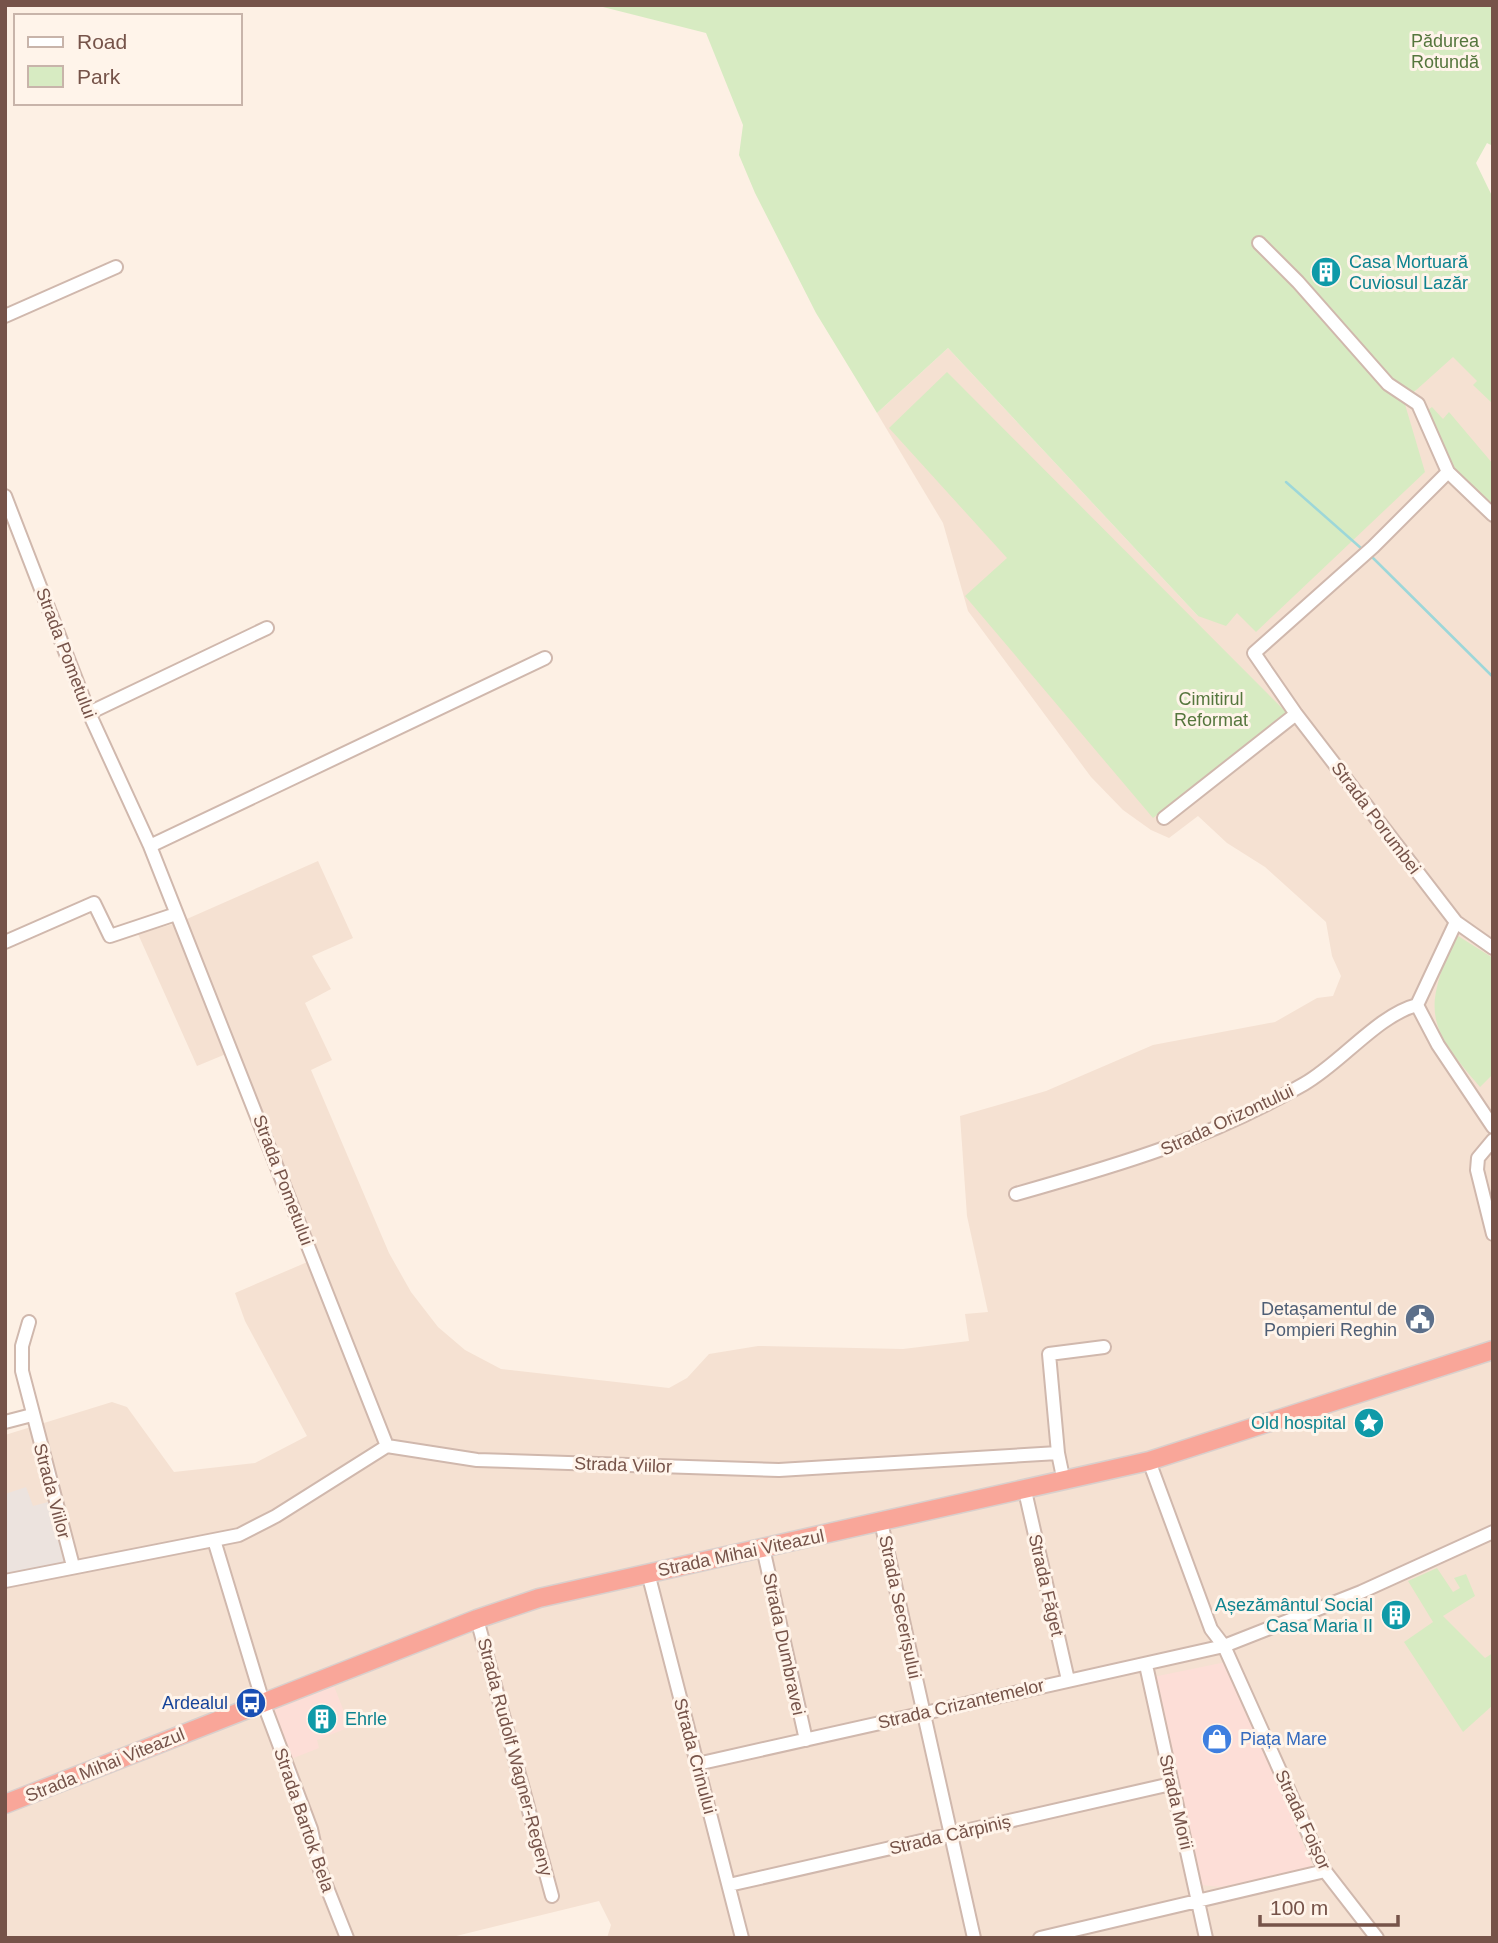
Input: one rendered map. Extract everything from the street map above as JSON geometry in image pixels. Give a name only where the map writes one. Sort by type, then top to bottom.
[{"type":"highway","name":"Strada Mihai Viteazul","points":[[5,1804],[477,1619],[539,1598],[1149,1461],[1493,1350]]},
{"type":"street","points":[[1259,243],[1298,282],[1388,384],[1418,404],[1448,472],[1493,515]]},
{"type":"street","points":[[5,316],[116,267]]},
{"type":"street","name":"Strada Porumbei","points":[[1448,472],[1362,558],[1254,653],[1296,714],[1456,922],[1493,948]]},
{"type":"street","name":"Strada Pometului","points":[[5,496],[11,531],[89,713],[150,846],[387,1446]]},
{"type":"street","points":[[89,713],[268,628]]},
{"type":"street","points":[[150,846],[545,658]]},
{"type":"street","points":[[1164,818],[1296,714]]},
{"type":"street","points":[[5,942],[94,903],[110,936],[176,914]]},
{"type":"street","points":[[1456,922],[1417,1005],[1438,1045],[1493,1127]]},
{"type":"street","name":"Strada Orizontului","points":[[1016,1194],[1178,1146],[1245,1116],[1320,1074],[1399,1012],[1417,1005]]},
{"type":"street","points":[[1493,1140],[1478,1158],[1477,1170],[1493,1234]]},
{"type":"street","name":"Strada Viilor","points":[[29,1322],[21,1357],[32,1415],[73,1566]]},
{"type":"street","points":[[1063,1482],[1049,1354],[1104,1347]]},
{"type":"street","points":[[5,1422],[32,1415]]},
{"type":"street","points":[[5,1580],[214,1540],[256,1528],[387,1446]]},
{"type":"street","name":"Strada Viilor","points":[[387,1446],[477,1460],[779,1470],[1058,1453]]},
{"type":"street","name":"Strada Foișor","points":[[1149,1461],[1211,1629],[1224,1646],[1325,1871],[1377,1938]]},
{"type":"street","name":"Strada Făget","points":[[1025,1491],[1068,1680]]},
{"type":"street","name":"Strada Secerișului","points":[[881,1522],[974,1938]]},
{"type":"street","name":"Strada Crizantemelor","points":[[697,1764],[1224,1646],[1361,1592],[1493,1532]]},
{"type":"street","points":[[214,1540],[263,1702]]},
{"type":"street","name":"Strada Dumbravei","points":[[763,1548],[806,1740]]},
{"type":"street","name":"Strada Crinului","points":[[648,1573],[742,1938]]},
{"type":"street","name":"Strada Rudolf Wagner-Regeny","points":[[477,1619],[552,1896]]},
{"type":"street","name":"Strada Morii","points":[[1146,1665],[1206,1938]]},
{"type":"street","name":"Strada Bartok Bela","points":[[263,1702],[311,1829],[320,1870],[347,1938]]},
{"type":"street","name":"Strada Cărpiniș","points":[[729,1885],[1171,1784]]},
{"type":"street","points":[[1040,1938],[1325,1871]]},
{"type":"shaded area","points":[[1493,252],[1493,1938],[607,1938],[611,1925],[599,1901],[448,1938],[5,1938],[5,1435],[112,1402],[127,1407],[174,1472],[255,1463],[307,1436],[245,1321],[235,1293],[319,1257],[244,1067],[226,1054],[197,1066],[138,934],[180,922],[318,861],[353,938],[312,956],[331,989],[305,1003],[332,1060],[311,1070],[389,1253],[411,1292],[438,1327],[465,1350],[501,1369],[669,1388],[687,1378],[709,1354],[758,1346],[903,1349],[969,1341],[965,1314],[988,1312],[967,1216],[960,1116],[1046,1091],[1153,1045],[1275,1022],[1317,998],[1333,996],[1341,976],[1332,956],[1326,922],[1265,867],[1227,843],[1198,816],[1169,838],[1151,830],[1123,810],[1091,777],[968,611],[943,523],[877,413],[948,348],[1198,616],[1237,613],[1404,401],[1415,392]]},
{"type":"shaded area","points":[[26,1487],[33,1506],[52,1501],[67,1563],[5,1576],[5,1494]]},
{"type":"shaded area","name":"Piața Mare","points":[[1226,1662],[1312,1865],[1305,1870],[1221,1887],[1201,1885],[1153,1677]]},
{"type":"shaded area","points":[[334,1686],[350,1727],[317,1740],[319,1748],[291,1759],[273,1709]]},
{"type":"green space","name":"Pădurea Rotundă","points":[[595,5],[1493,5],[1493,146],[1487,143],[1476,163],[1493,198],[1493,404],[1473,385],[1477,381],[1453,357],[1404,401],[1425,472],[1256,632],[1237,613],[1226,626],[1198,616],[948,348],[877,413],[816,313],[755,193],[739,155],[743,125],[706,33]]},
{"type":"green space","name":"Cimitirul Reformat","points":[[947,372],[1288,714],[1153,818],[965,596],[1007,558],[889,428]]},
{"type":"green space","points":[[1432,407],[1443,419],[1449,412],[1493,464],[1493,515],[1460,485],[1424,413]]},
{"type":"green space","points":[[1455,934],[1493,958],[1493,1074],[1480,1087],[1448,1047],[1435,1015],[1438,982]]},
{"type":"green space","points":[[1437,1568],[1453,1592],[1460,1588],[1454,1578],[1466,1574],[1475,1596],[1443,1616],[1485,1658],[1493,1653],[1493,1705],[1463,1732],[1404,1642],[1433,1622],[1408,1581]]},
{"type":"waterway","points":[[1286,482],[1362,549]]},
{"type":"waterway","points":[[1370,555],[1493,677]]},
{"type":"place","name":"Casa Mortuară Cuviosul Lazăr","points":[[1326,272]]},
{"type":"place","name":"Detașamentul de Pompieri Reghin","points":[[1420,1319]]},
{"type":"place","name":"Old hospital","points":[[1369,1423]]},
{"type":"place","name":"Așezământul Social Casa Maria II","points":[[1396,1615]]},
{"type":"place","name":"Ardealul","points":[[251,1703]]},
{"type":"place","name":"Ehrle","points":[[322,1719]]},
{"type":"place","name":"Piața Mare","points":[[1217,1739]]}]
